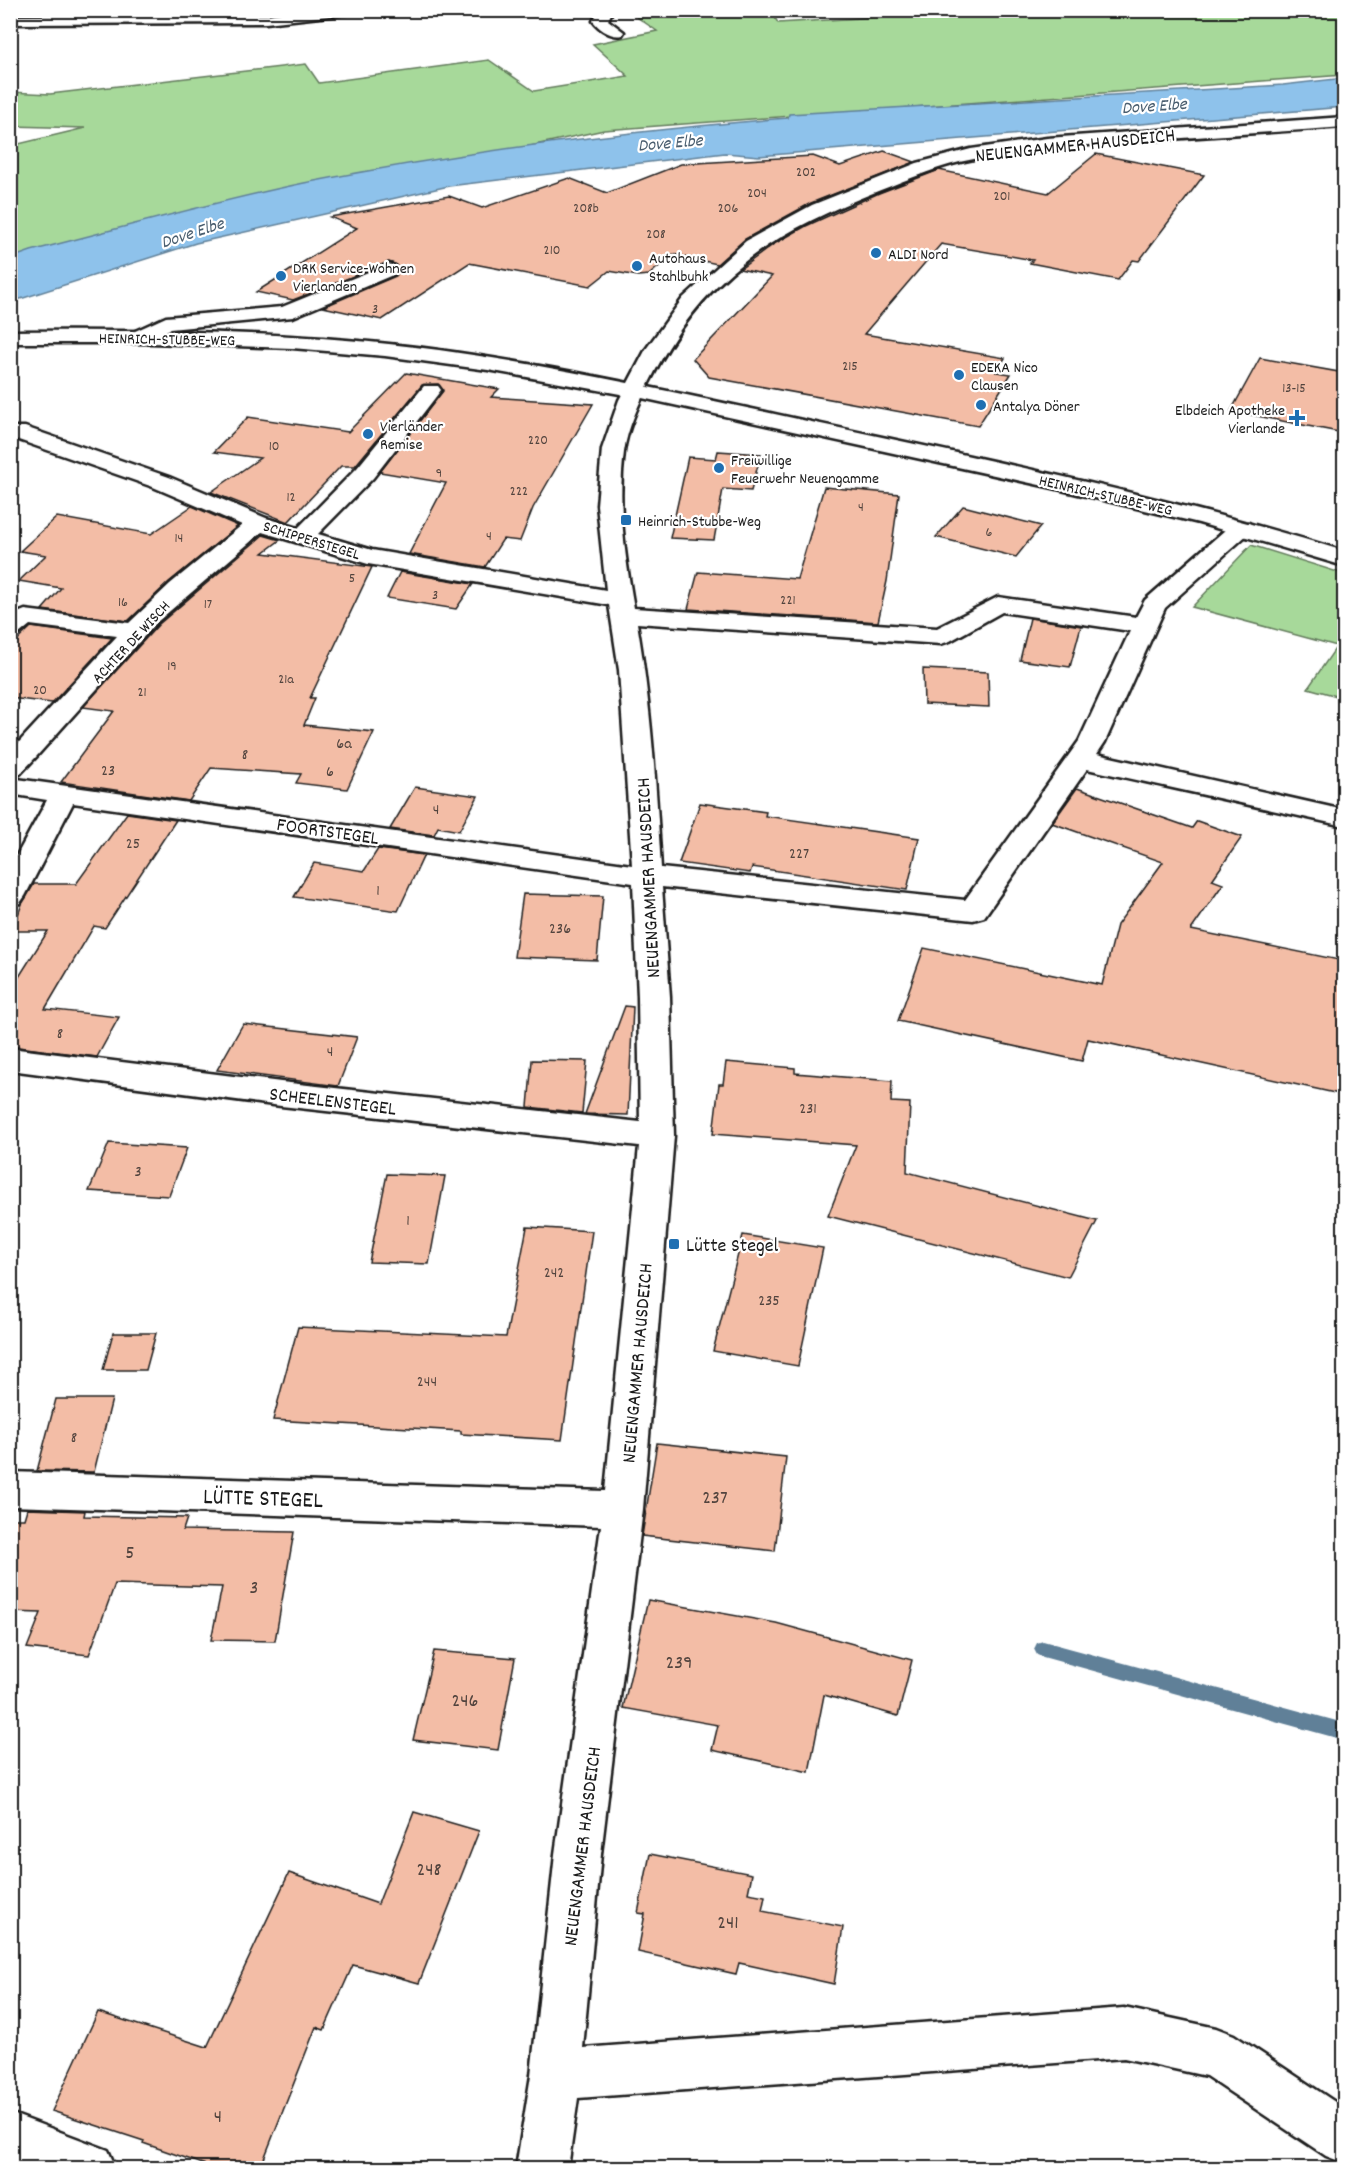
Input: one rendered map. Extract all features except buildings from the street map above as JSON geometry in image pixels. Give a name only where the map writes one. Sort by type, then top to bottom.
[{"type":"street","points":[[10,20],[116,15],[266,19],[347,10]]},
{"type":"street","points":[[606,10],[600,21],[617,32]]},
{"type":"street","name":"NEUENGAMMER HAUSDEICH","points":[[542,2169],[556,2075],[578,1854],[623,1509],[657,1136],[654,997],[639,745],[632,670],[609,520],[608,490],[613,449],[634,392],[656,350],[690,302],[713,278],[752,245],[818,209],[923,167],[971,154],[1047,143],[1344,122]]},
{"type":"street","points":[[140,336],[166,323],[286,313],[388,270]]},
{"type":"street","name":"HEINRICH-STUBBE-WEG","points":[[10,337],[140,336],[274,341],[386,350],[502,366],[1100,492],[1241,528],[1344,559]]},
{"type":"street","points":[[302,537],[365,473],[431,390]]},
{"type":"street","name":"SCHIPPERSTEGEL","points":[[17,432],[161,482],[258,523],[368,557],[621,608],[941,636],[998,604],[1146,626]]},
{"type":"street","name":"ACHTER DE WISCH","points":[[10,768],[51,729],[135,631],[185,583],[258,523]]},
{"type":"street","points":[[1241,528],[1154,605],[1092,742],[1081,759],[1344,818]]},
{"type":"street","points":[[10,629],[25,617],[135,631]]},
{"type":"street","name":"FOORTSTEGEL","points":[[10,786],[646,876],[973,910],[1081,759]]},
{"type":"street","points":[[10,896],[65,793]]},
{"type":"street","name":"SCHEELENSTEGEL","points":[[10,1059],[281,1094],[657,1136]]},
{"type":"street","name":"LÜTTE STEGEL","points":[[10,1489],[623,1509]]},
{"type":"street","points":[[556,2075],[1124,2033],[1216,2053],[1344,2138]]},
{"type":"street","points":[[10,2138],[90,2169]]},
{"type":"green space","points":[[927,10],[1344,11],[1344,75],[604,130],[11,258],[10,146],[85,128],[11,126],[11,92],[50,94],[306,64],[319,83],[489,60],[534,91],[628,76],[593,44],[657,31],[628,11],[771,11],[778,23],[928,14]]},
{"type":"green space","points":[[1251,545],[1344,574],[1344,698],[1308,688],[1337,646],[1192,607]]},
{"type":"water","name":"Dove Elbe","points":[[1344,78],[1344,107],[759,156],[725,153],[449,186],[196,243],[11,302],[11,258],[31,251],[270,190],[424,161],[545,143],[788,118],[789,114],[1283,85]]},
{"type":"waterway","points":[[1043,1649],[1344,1732]]},
{"type":"place","name":"ALDI Nord","points":[[876,253]]},
{"type":"place","name":"Autohaus Stahlbuhk","points":[[637,266]]},
{"type":"place","name":"DRK Service-Wohnen Vierlanden","points":[[281,276]]},
{"type":"place","name":"EDEKA Nico Clausen","points":[[959,375]]},
{"type":"place","name":"Antalya Döner","points":[[981,405]]},
{"type":"place","name":"Elbdeich Apotheke Vierlande","points":[[1297,418]]},
{"type":"place","name":"Vierländer Remise","points":[[368,434]]},
{"type":"place","name":"Freiwillige Feuerwehr Neuengamme","points":[[719,468]]},
{"type":"place","name":"Heinrich-Stubbe-Weg","points":[[626,520]]},
{"type":"place","name":"Lütte Stegel","points":[[674,1244]]}]
